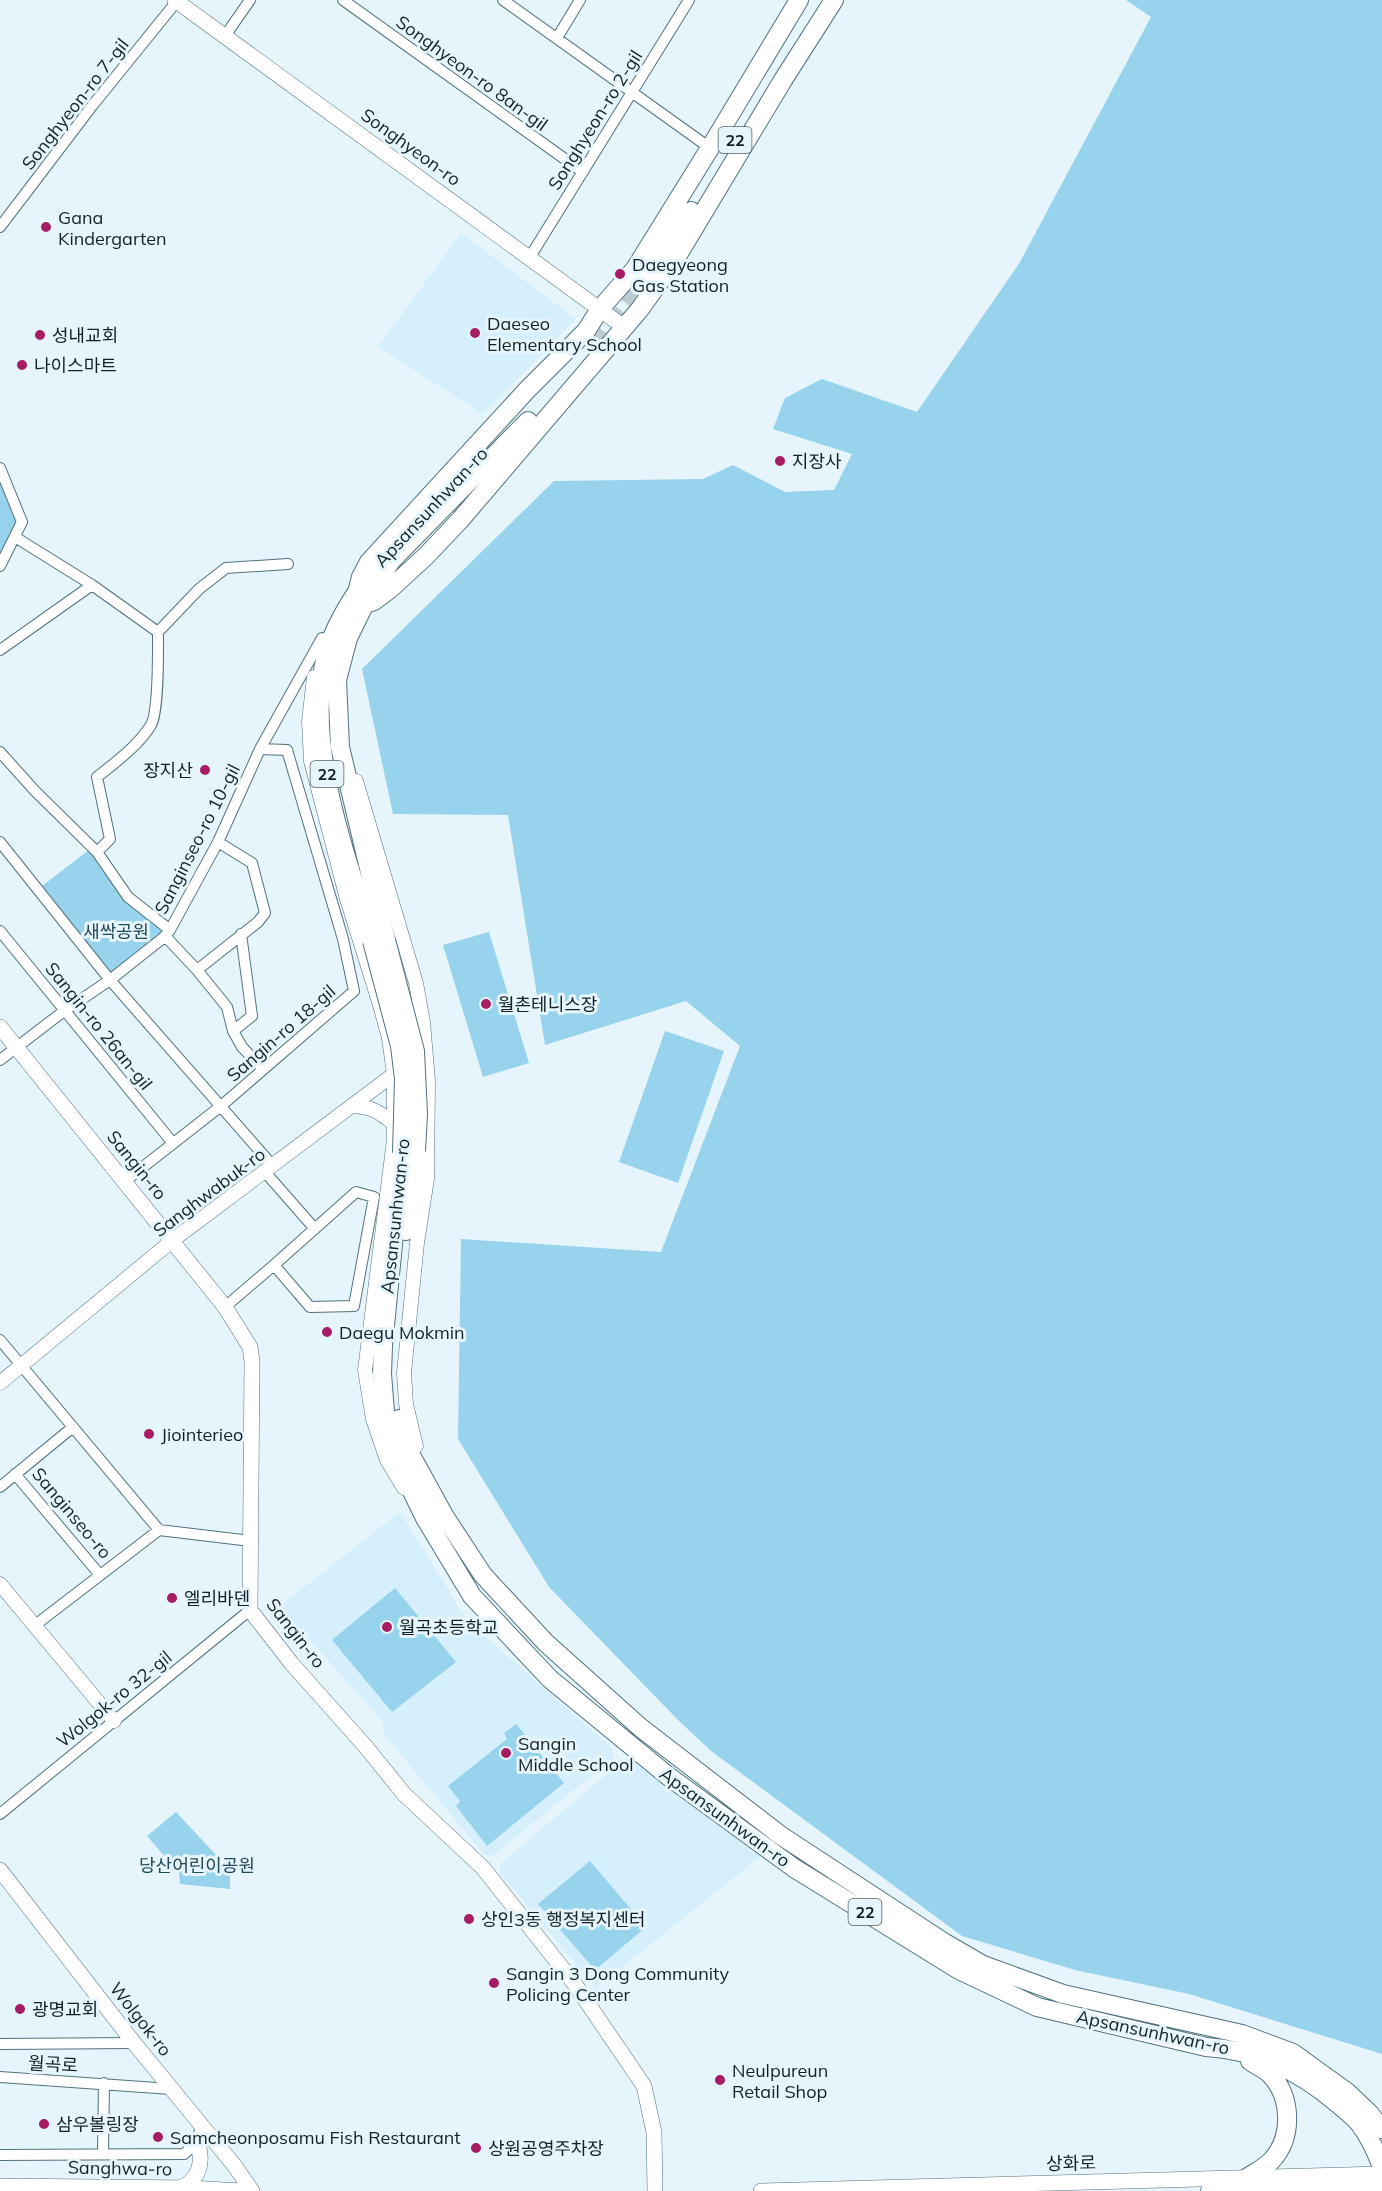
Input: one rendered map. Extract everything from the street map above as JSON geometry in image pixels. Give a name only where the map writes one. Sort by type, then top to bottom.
[{"type":"highway","points":[[799,0],[711,148],[634,269],[600,309],[585,331],[527,390],[369,562],[361,577],[357,604],[374,601],[426,556],[624,327],[673,263],[834,0]]},
{"type":"highway","name":"22","points":[[808,0],[643,278],[824,0]]},
{"type":"highway","name":"Apsansunhwan-ro","points":[[579,360],[391,561],[357,604],[337,680],[340,747],[379,940],[415,1051],[418,1114],[391,1373],[400,1425],[434,1515],[472,1596],[550,1679],[668,1776],[794,1868],[959,1970],[1037,2007],[1206,2047],[1232,2048],[1289,2070],[1320,2088],[1357,2121],[1372,2143],[1382,2167]]},
{"type":"highway","name":"Apsansunhwan-ro","points":[[434,1515],[483,1575],[546,1643],[641,1728],[780,1835],[945,1943],[983,1965],[1064,1994],[1242,2034],[1293,2053],[1335,2082],[1382,2128]]},
{"type":"highway","points":[[1206,2047],[1246,2059],[1270,2074],[1281,2090],[1286,2106],[1288,2120],[1284,2142],[1272,2160],[1245,2180]]},
{"type":"highway","points":[[1335,2082],[1382,2110]]},
{"type":"highway","points":[[1210,2191],[1382,2186]]},
{"type":"main road","name":"Songhyeon-ro","points":[[176,1],[624,327]]},
{"type":"main road","name":"Sangin-ro","points":[[0,1027],[173,1240],[225,1307],[250,1347],[252,1361],[250,1610],[292,1664],[366,1747],[404,1794],[483,1868],[574,1983],[644,2086],[654,2132],[655,2191]]},
{"type":"main road","name":"Wolgok-ro","points":[[0,1870],[134,2043],[234,2165],[252,2191]]},
{"type":"main road","points":[[189,2189],[188,2185],[199,2171],[202,2155],[197,2142]]},
{"type":"main road","name":"상화로","points":[[761,2191],[1011,2183],[1245,2180],[1382,2174]]},
{"type":"main road","name":"Sanghwa-ro","points":[[0,2186],[240,2191]]},
{"type":"street","points":[[225,36],[250,0]]},
{"type":"street","name":"Songhyeon-ro 8an-gil","points":[[343,0],[583,172]]},
{"type":"street","points":[[503,0],[711,148]]},
{"type":"street","points":[[556,38],[580,0]]},
{"type":"street","name":"Songhyeon-ro 2-gil","points":[[530,257],[689,0]]},
{"type":"street","name":"Songhyeon-ro 7-gil","points":[[0,227],[176,1]]},
{"type":"street","points":[[0,468],[22,522],[0,566]]},
{"type":"street","points":[[15,537],[92,585],[158,632]]},
{"type":"street","points":[[98,852],[110,839],[97,777],[126,754],[152,724],[157,692],[158,632],[199,589],[226,568],[288,564]]},
{"type":"street","points":[[0,650],[92,585]]},
{"type":"street","points":[[357,604],[322,638],[312,689],[309,721],[311,761],[347,899],[389,1038],[394,1074],[393,1129],[364,1370],[373,1419],[387,1460],[434,1515]]},
{"type":"street","points":[[357,604],[355,643],[347,674],[344,703],[346,735],[350,760],[418,992],[429,1081],[415,1149]]},
{"type":"street","name":"Sanginseo-ro 10-gil","points":[[0,1060],[64,1011],[110,980],[167,933],[218,842],[260,749],[322,638]]},
{"type":"street","name":"Sangin-ro 18-gil","points":[[125,1181],[221,1106],[354,991],[346,950],[287,750],[260,749]]},
{"type":"street","points":[[0,752],[35,791],[98,852],[128,897],[167,933],[227,1007],[233,1031],[243,1047],[263,1070]]},
{"type":"street","points":[[0,842],[110,980],[221,1106],[315,1229]]},
{"type":"street","points":[[197,970],[258,922],[265,913],[258,878],[252,863],[218,842]]},
{"type":"street","name":"Sangin-ro 26an-gil","points":[[0,931],[172,1142]]},
{"type":"street","points":[[233,1031],[252,1016],[241,934]]},
{"type":"street","name":"Sanghwabuk-ro","points":[[0,1383],[173,1240],[394,1074],[425,1054]]},
{"type":"street","points":[[351,1106],[368,1106],[380,1112],[393,1129]]},
{"type":"street","points":[[393,1129],[412,1130],[422,1135],[415,1149]]},
{"type":"street","points":[[225,1307],[356,1192],[374,1197],[354,1306],[310,1306],[274,1265]]},
{"type":"street","points":[[0,1340],[159,1530],[251,1541]]},
{"type":"street","name":"Sanginseo-ro","points":[[0,1487],[73,1427]]},
{"type":"street","name":"Sanginseo-ro","points":[[15,1474],[100,1575]]},
{"type":"street","name":"Sanginseo-ro","points":[[34,1626],[159,1530]]},
{"type":"street","points":[[0,1584],[114,1721]]},
{"type":"street","name":"Wolgok-ro 32-gil","points":[[0,1814],[250,1610]]},
{"type":"street","points":[[0,2044],[134,2043]]},
{"type":"street","name":"월곡로","points":[[0,2077],[171,2089]]},
{"type":"street","points":[[103,2154],[104,2083]]},
{"type":"street","points":[[0,2155],[184,2154],[197,2142],[201,2126]]},
{"type":"shaded area","name":"Daeseo Elementary School","points":[[461,233],[576,319],[483,414],[378,347]]},
{"type":"shaded area","points":[[400,1512],[464,1615],[488,1639],[612,1748],[614,1758],[493,1855],[484,1854],[383,1733],[383,1722],[280,1606]]},
{"type":"shaded area","points":[[625,1759],[634,1762],[761,1856],[596,1988],[500,1873],[500,1864]]},
{"type":"green space","points":[[1126,0],[1382,0],[1382,2054],[1189,1994],[1075,1970],[962,1936],[711,1751],[549,1587],[458,1439],[461,1239],[661,1252],[740,1046],[686,1001],[545,1045],[508,815],[393,814],[362,669],[554,481],[703,479],[733,465],[785,492],[834,490],[852,454],[773,429],[785,398],[822,379],[917,412],[1020,262],[1151,17]]},
{"type":"green space","points":[[0,468],[22,522],[0,566]]},
{"type":"green space","name":"새싹공원","points":[[93,847],[128,897],[170,930],[110,980],[38,889]]},
{"type":"green space","name":"월촌테니스장","points":[[489,932],[529,1063],[483,1077],[443,945]]},
{"type":"green space","points":[[665,1031],[724,1051],[678,1183],[619,1162]]},
{"type":"green space","points":[[395,1588],[456,1662],[392,1712],[332,1640]]},
{"type":"green space","points":[[516,1724],[564,1783],[487,1846],[456,1806],[460,1801],[448,1786],[507,1739],[504,1733]]},
{"type":"green space","name":"당산어린이공원","points":[[176,1812],[230,1870],[230,1889],[180,1884],[179,1873],[147,1836]]},
{"type":"green space","points":[[590,1861],[646,1927],[595,1970],[538,1904]]},
{"type":"tunnel","points":[[596,348],[647,280]]},
{"type":"place","name":"Gana Kindergarten","points":[[46,227]]},
{"type":"place","name":"Daegyeong Gas Station","points":[[620,274]]},
{"type":"place","name":"Daeseo Elementary School","points":[[475,333]]},
{"type":"place","name":"성내교회","points":[[40,335]]},
{"type":"place","name":"나이스마트","points":[[22,365]]},
{"type":"place","name":"지장사","points":[[780,461]]},
{"type":"place","name":"장지산","points":[[205,770]]},
{"type":"place","name":"월촌테니스장","points":[[486,1004]]},
{"type":"place","name":"Daegu Mokmin","points":[[327,1332]]},
{"type":"place","name":"Jiointerieo","points":[[149,1434]]},
{"type":"place","name":"엘리바덴","points":[[172,1598]]},
{"type":"place","name":"월곡초등학교","points":[[387,1627]]},
{"type":"place","name":"Sangin Middle School","points":[[506,1753]]},
{"type":"place","name":"상인3동 행정복지센터","points":[[469,1919]]},
{"type":"place","name":"Sangin 3 Dong Community Policing Center","points":[[494,1983]]},
{"type":"place","name":"광명교회","points":[[20,2009]]},
{"type":"place","name":"Neulpureun Retail Shop","points":[[720,2080]]},
{"type":"place","name":"삼우볼링장","points":[[44,2124]]},
{"type":"place","name":"Samcheonposamu Fish Restaurant","points":[[158,2137]]},
{"type":"place","name":"상원공영주차장","points":[[476,2148]]}]
